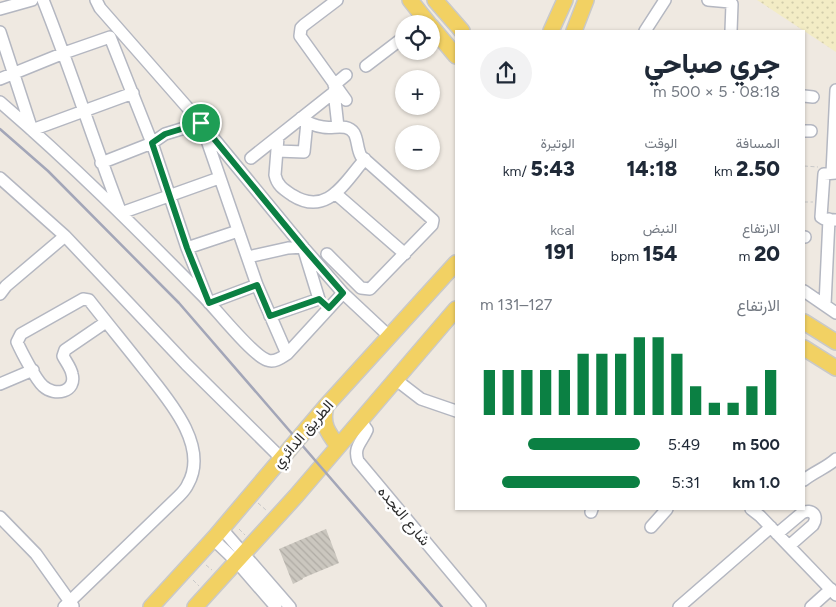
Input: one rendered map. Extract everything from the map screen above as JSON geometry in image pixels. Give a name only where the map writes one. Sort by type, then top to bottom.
[{"type":"main road","points":[[410,0],[421,15]]},
{"type":"main road","points":[[435,0],[461,30]]},
{"type":"main road","points":[[551,30],[565,0]]},
{"type":"main road","points":[[574,30],[586,0]]},
{"type":"main road","points":[[440,38],[455,55]]},
{"type":"main road","name":"الطريق الدائري","points":[[151,607],[224,532],[326,406],[455,264]]},
{"type":"main road","points":[[195,607],[455,310]]},
{"type":"main road","points":[[805,323],[836,342]]},
{"type":"main road","points":[[805,349],[836,368]]},
{"type":"main road","points":[[326,406],[324,424],[327,432],[338,446]]},
{"type":"street","points":[[0,10],[32,0]]},
{"type":"street","points":[[43,0],[121,213]]},
{"type":"street","points":[[337,0],[304,25],[301,28],[300,36],[346,100]]},
{"type":"street","points":[[646,30],[666,0]]},
{"type":"street","points":[[708,0],[730,2],[732,4],[731,30]]},
{"type":"street","points":[[101,3],[110,37],[152,143],[187,248],[209,303]]},
{"type":"street","points":[[101,3],[303,247],[343,293],[390,337]]},
{"type":"street","points":[[0,79],[110,37]]},
{"type":"street","points":[[1,39],[15,74],[32,130]]},
{"type":"street","points":[[366,66],[395,44]]},
{"type":"street","points":[[251,158],[304,120],[336,88],[346,75]]},
{"type":"street","points":[[336,88],[338,127]]},
{"type":"street","points":[[825,305],[831,263],[833,220],[822,219],[821,217],[824,174],[834,173],[836,90]]},
{"type":"street","points":[[32,130],[133,94]]},
{"type":"street","points":[[0,102],[121,213],[257,355],[268,361],[277,360],[287,354],[343,293]]},
{"type":"street","points":[[304,120],[323,127],[347,127],[354,133],[359,153],[433,220],[432,225],[405,254],[372,288],[367,290],[361,288],[327,254]]},
{"type":"street","points":[[277,151],[304,152],[304,120]]},
{"type":"street","points":[[102,163],[152,143],[165,134],[201,123]]},
{"type":"street","points":[[201,123],[257,285],[287,354]]},
{"type":"street","points":[[278,137],[276,180],[283,189],[297,198],[312,203],[328,200],[365,159]]},
{"type":"street","points":[[0,178],[65,236],[186,364],[282,459]]},
{"type":"street","points":[[121,213],[219,178]]},
{"type":"street","points":[[335,194],[405,254]]},
{"type":"street","points":[[187,248],[238,231]]},
{"type":"street","points":[[0,294],[6,286],[65,236]]},
{"type":"street","points":[[248,257],[288,248],[303,247]]},
{"type":"street","points":[[303,247],[319,299],[329,308]]},
{"type":"street","points":[[209,303],[257,285]]},
{"type":"street","points":[[805,292],[836,314]]},
{"type":"street","points":[[0,516],[36,554],[69,605],[189,484],[193,468],[193,452],[189,437],[176,410],[89,300],[83,298],[21,334],[17,342],[42,385],[55,393],[64,391],[73,379],[63,356],[65,350],[106,322]]},
{"type":"street","points":[[270,316],[319,299]]},
{"type":"street","points":[[0,384],[33,370]]},
{"type":"street","points":[[395,379],[421,399],[455,411]]},
{"type":"street","name":"شارع النجده","points":[[360,420],[367,430],[357,447],[356,455],[358,461],[480,607]]},
{"type":"street","points":[[805,479],[813,472],[825,468],[836,460]]},
{"type":"street","points":[[651,527],[666,510]]},
{"type":"street","points":[[679,607],[774,530],[807,510],[812,511],[816,515],[816,521],[788,546]]},
{"type":"street","points":[[765,512],[774,530],[833,592],[811,607]]},
{"type":"street","points":[[224,532],[276,607]]},
{"type":"street","points":[[240,557],[289,607]]},
{"type":"path","points":[[257,502],[267,511]]},
{"type":"path","points":[[224,532],[245,536]]},
{"type":"path","points":[[202,565],[206,562],[208,568],[215,571]]},
{"type":"path","points":[[184,571],[208,593]]},
{"type":"sand","points":[[757,0],[836,0],[836,52]]},
{"type":"building","points":[[326,529],[339,563],[293,584],[279,549]]},
{"type":"railway","points":[[0,129],[48,171],[179,303],[442,607]]},
{"type":"route","points":[[201,123],[343,293],[329,308],[319,299],[270,316],[257,285],[209,303],[187,248],[152,143],[165,134],[182,127],[201,123]]}]
